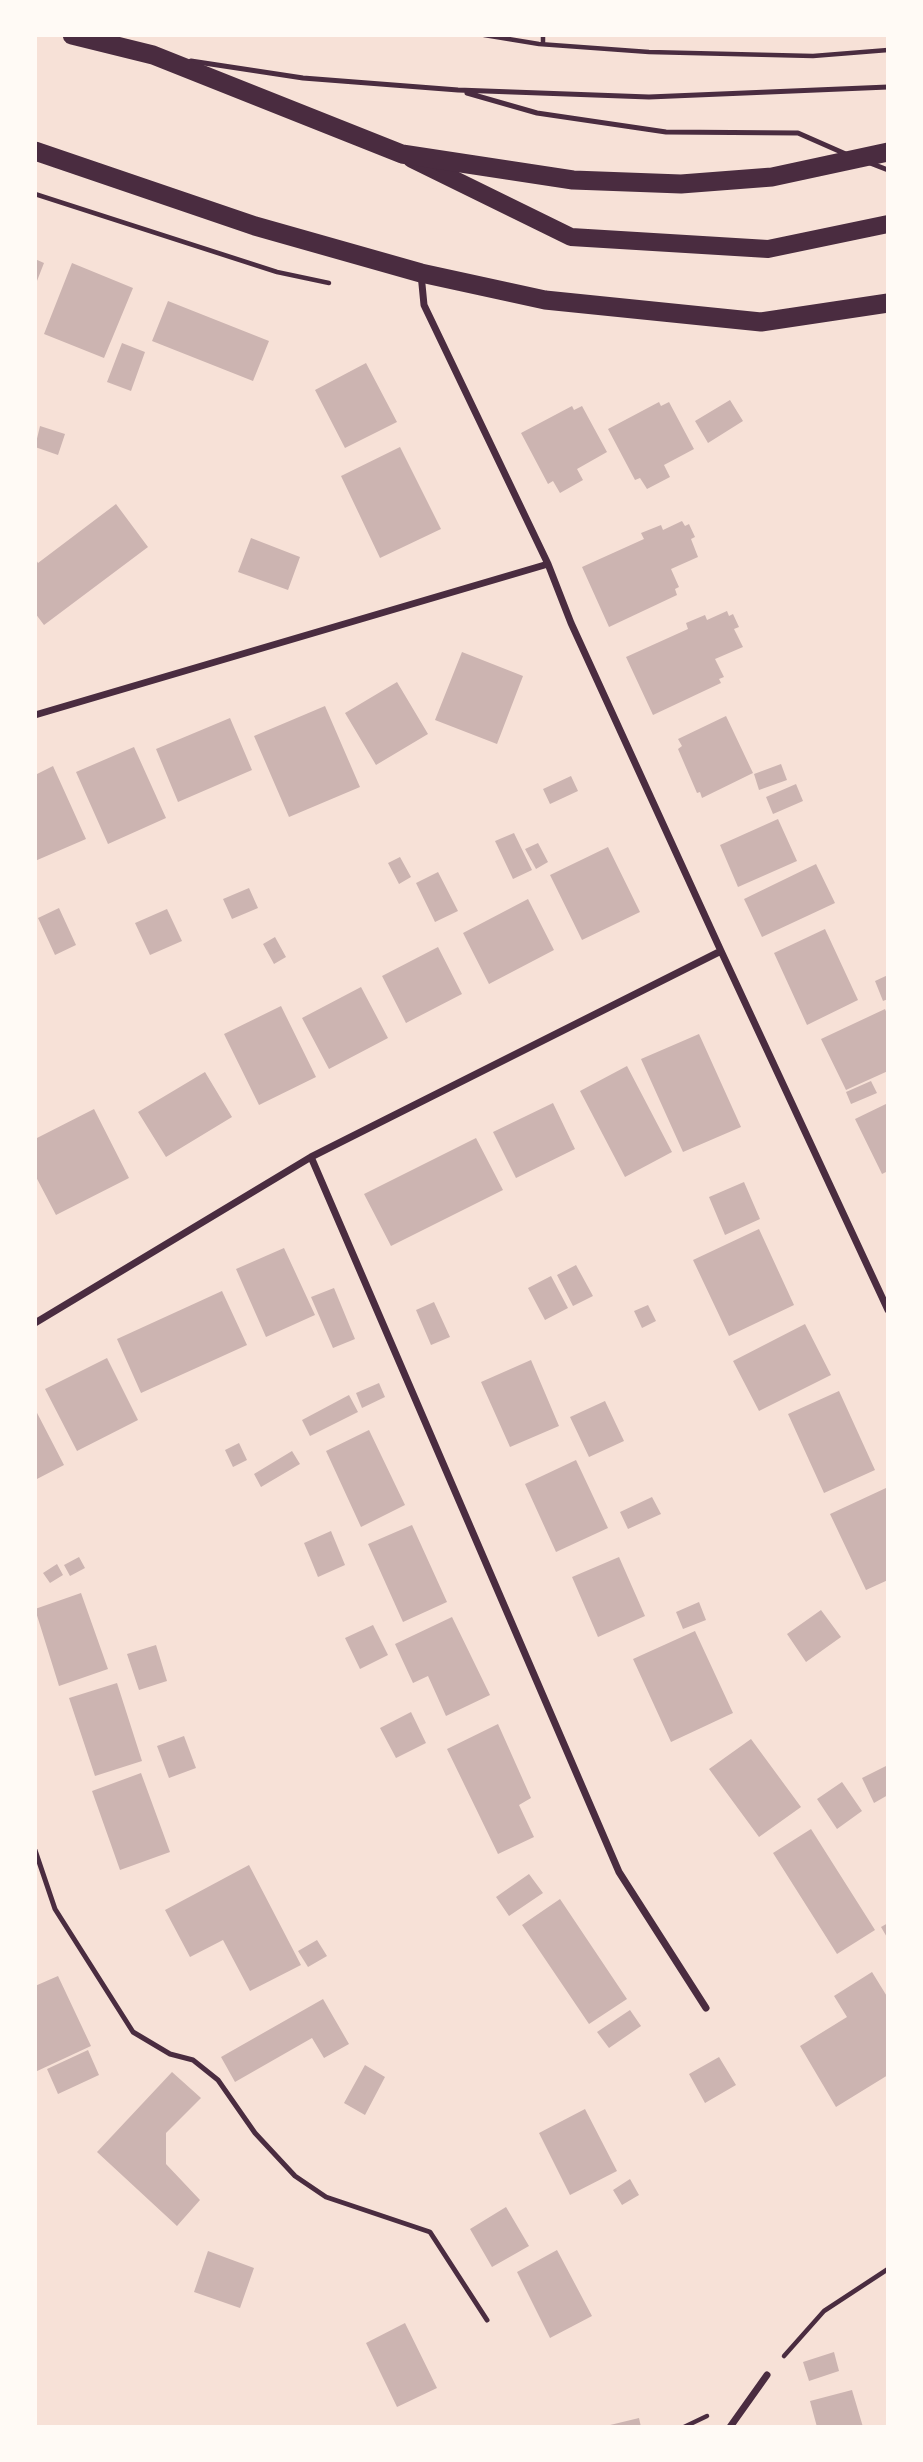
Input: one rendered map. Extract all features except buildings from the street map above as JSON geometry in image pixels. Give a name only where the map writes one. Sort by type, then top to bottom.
[{"type":"highway","points":[[72,35],[153,55],[402,154],[573,180],[681,184],[772,177],[888,152]]},
{"type":"highway","points":[[35,151],[255,226],[421,273],[545,300],[761,322],[888,303]]},
{"type":"main road","points":[[402,154],[571,237],[768,249],[888,224]]},
{"type":"street","points":[[421,273],[424,305],[548,564],[721,951],[888,1310]]},
{"type":"street","points":[[35,715],[548,564]]},
{"type":"street","points":[[35,1323],[310,1157],[721,951]]},
{"type":"street","points":[[310,1157],[619,1872],[706,2008]]},
{"type":"street","points":[[730,2427],[766,2375]]},
{"type":"lane","points":[[153,55],[303,78],[458,90],[649,97],[888,87]]},
{"type":"lane","points":[[458,90],[537,113],[666,132],[798,134],[888,170]]},
{"type":"lane","points":[[35,1850],[55,1909],[133,2032],[170,2054],[193,2060],[218,2080],[255,2133],[295,2176],[316,2190],[357,2209],[430,2232],[487,2320]]},
{"type":"path","points":[[484,35],[543,44],[649,52],[813,56],[888,50]]},
{"type":"path","points":[[543,35],[543,44]]},
{"type":"path","points":[[766,2375],[824,2311],[888,2269]]}]
